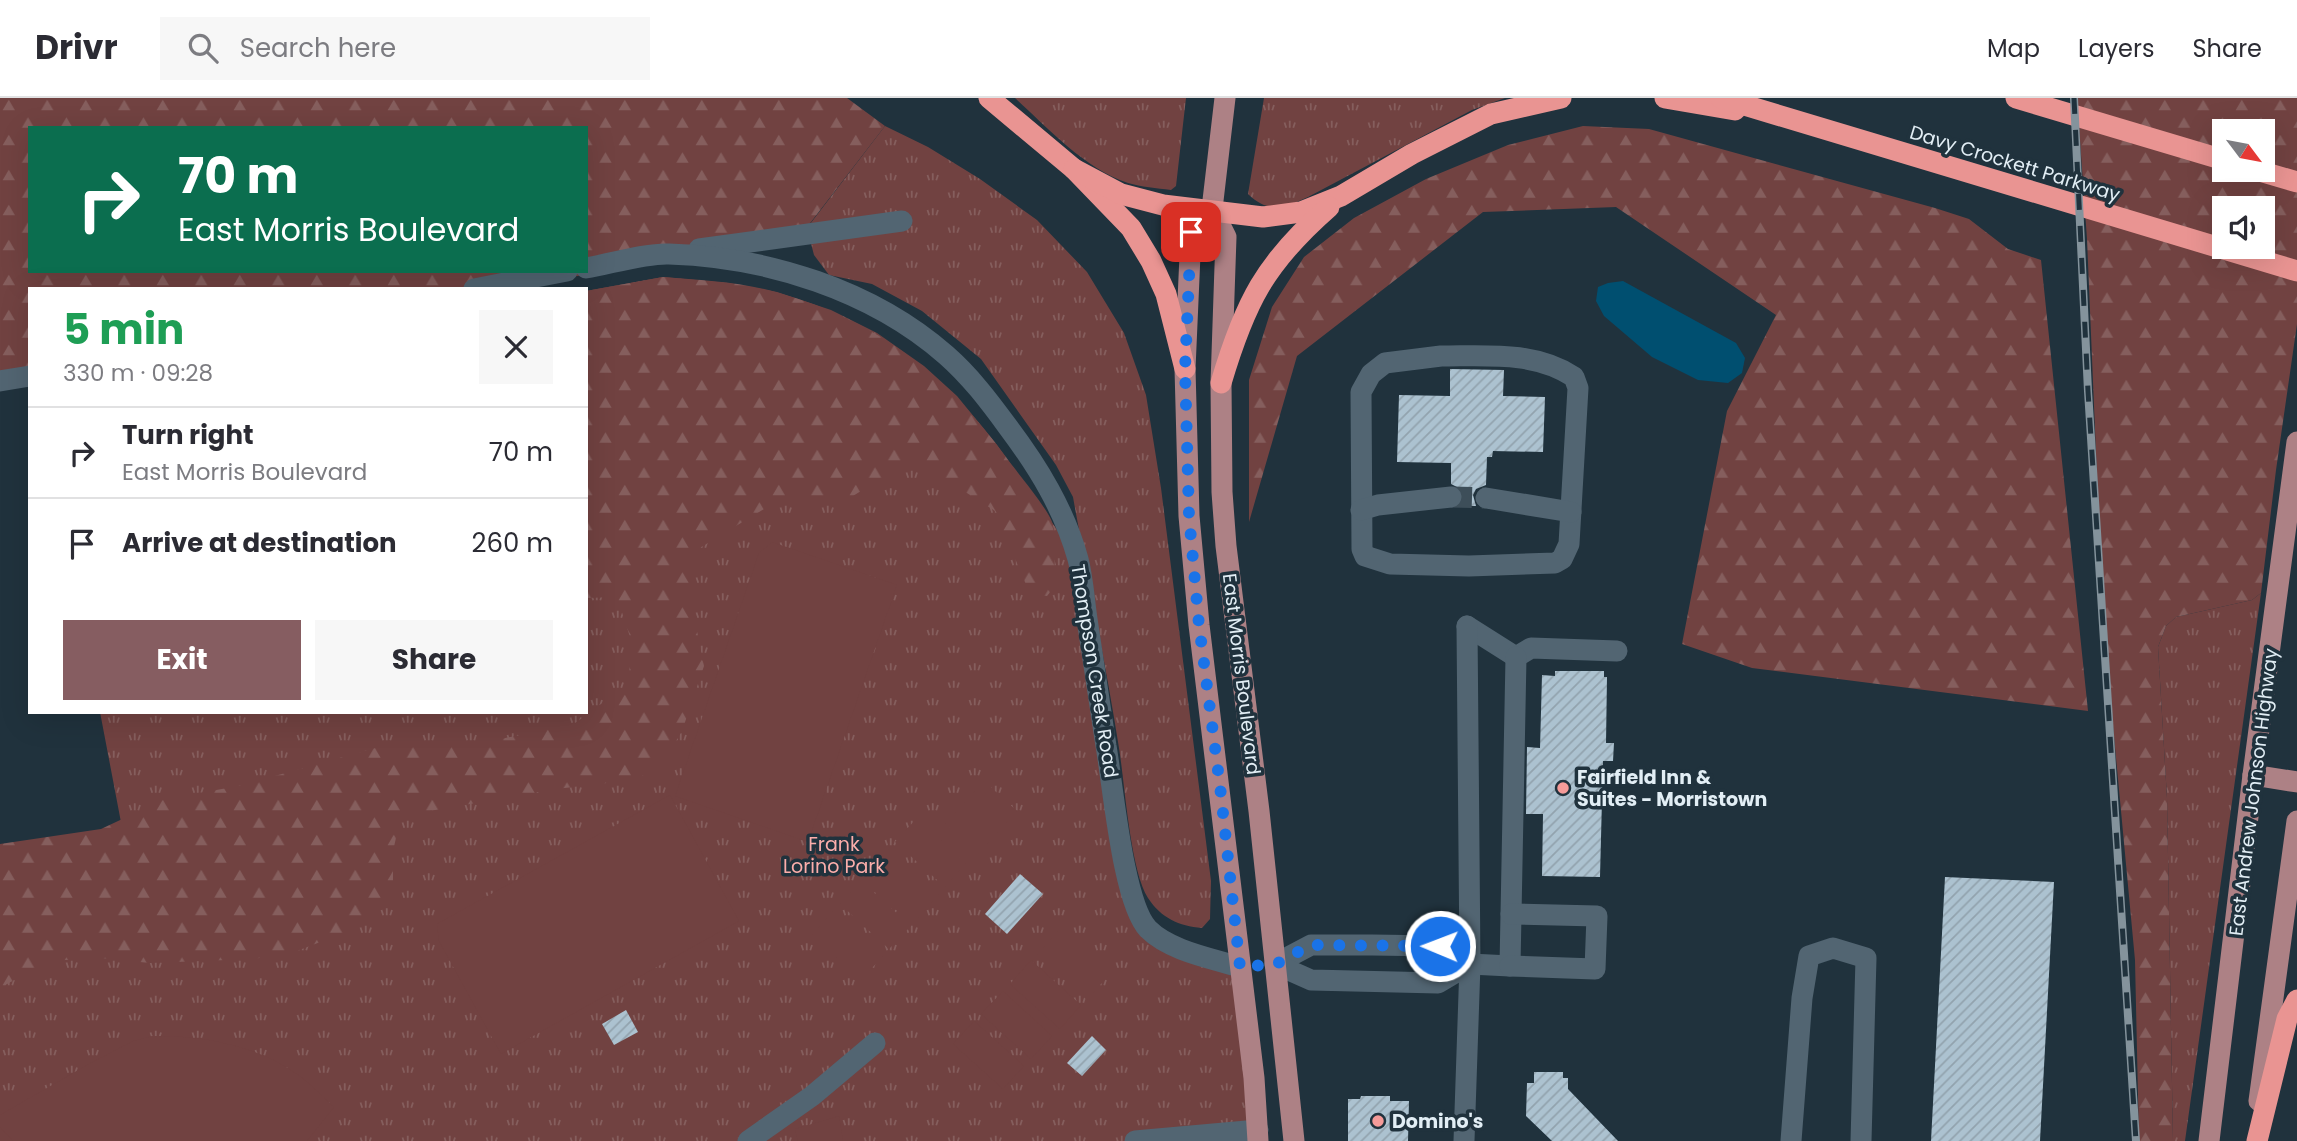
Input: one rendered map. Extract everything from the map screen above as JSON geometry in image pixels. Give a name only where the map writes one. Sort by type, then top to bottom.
[{"type":"highway","points":[[989,98],[1074,169],[1131,228],[1166,294],[1185,369]]},
{"type":"highway","points":[[1074,169],[1121,194],[1163,205],[1263,217],[1301,212],[1341,196],[1412,154],[1491,114],[1561,98]]},
{"type":"highway","points":[[1665,98],[1791,119]]},
{"type":"highway","name":"Davy Crockett Parkway","points":[[1721,98],[2297,271]]},
{"type":"highway","points":[[2016,98],[2212,156]]},
{"type":"highway","points":[[2275,176],[2297,182]]},
{"type":"highway","points":[[1221,383],[1235,335],[1252,297],[1274,262],[1307,226],[1341,196]]},
{"type":"highway","points":[[2255,1141],[2287,1019],[2297,1000]]},
{"type":"main road","points":[[1212,209],[1225,98]]},
{"type":"main road","name":"East Morris Boulevard","points":[[1258,1136],[1254,1077],[1199,625],[1189,516],[1185,369],[1191,232],[1212,209],[1226,237],[1221,383],[1222,492],[1226,546],[1276,964],[1294,1141]]},
{"type":"main road","name":"East Andrew Johnson Highway","points":[[2209,1141],[2297,442]]},
{"type":"main road","points":[[2253,775],[2297,782]]},
{"type":"main road","points":[[2255,1141],[2297,821]]},
{"type":"main road","points":[[1240,967],[1276,964]]},
{"type":"street","points":[[666,254],[902,221]]},
{"type":"street","name":"Thompson Creek Road","points":[[588,268],[666,254],[738,262],[785,272],[840,290],[911,327],[947,355],[975,384],[1041,472],[1056,499],[1078,559],[1122,846],[1135,910],[1147,929],[1166,942],[1240,967]]},
{"type":"street","points":[[484,287],[557,273]]},
{"type":"street","points":[[1441,356],[1520,357],[1558,368],[1574,377],[1578,388],[1569,544],[1562,559],[1555,563],[1469,566],[1390,564],[1365,556],[1362,549],[1362,510],[1361,392],[1371,374],[1385,363],[1441,356]]},
{"type":"street","points":[[0,381],[28,376]]},
{"type":"street","points":[[1362,510],[1378,505],[1451,497]]},
{"type":"street","points":[[1486,498],[1571,512]]},
{"type":"street","points":[[1464,1141],[1470,964],[1467,626],[1516,657]]},
{"type":"street","points":[[1516,657],[1531,648],[1617,651]]},
{"type":"street","points":[[1510,966],[1516,657]]},
{"type":"street","points":[[1276,964],[1311,945],[1440,946],[1470,964],[1595,969],[1597,916],[1511,914]]},
{"type":"street","points":[[1371,980],[1373,945]]},
{"type":"street","points":[[1791,1141],[1802,998],[1809,956],[1833,948],[1866,958],[1861,1141]]},
{"type":"street","points":[[1276,964],[1311,980],[1438,983],[1470,964]]},
{"type":"street","points":[[748,1141],[812,1096],[875,1043]]},
{"type":"street","points":[[1135,1141],[1258,1136]]},
{"type":"green space","points":[[0,98],[847,98],[885,126],[801,235],[518,287],[28,287],[28,376],[0,381]]},
{"type":"green space","points":[[1015,98],[1186,98],[1176,186],[1171,190],[1128,183],[1096,168],[1067,146]]},
{"type":"green space","points":[[1264,98],[1505,98],[1472,110],[1308,197],[1284,206],[1270,207],[1248,194]]},
{"type":"green space","points":[[2077,98],[2297,98],[2297,324],[2261,593],[2252,600],[2176,617],[2166,626],[2158,647],[2167,798],[2173,1141],[2139,1141],[2135,960],[2103,619],[2087,239]]},
{"type":"green space","points":[[885,126],[928,147],[980,179],[1037,220],[1087,272],[1124,333],[1146,395],[1161,488],[1211,881],[1210,919],[1202,928],[1178,923],[1165,916],[1153,905],[1142,885],[1132,848],[1114,717],[1073,497],[1056,465],[981,359],[922,311],[872,284],[829,275],[814,255],[807,228]]},
{"type":"green space","points":[[1583,126],[1649,129],[1935,208],[1969,219],[2008,249],[2041,260],[2088,711],[1752,668],[1682,644],[1727,411],[1776,315],[1616,207],[1483,212],[1297,356],[1249,522],[1249,380],[1272,307],[1304,257],[1354,218],[1426,179],[1508,145]]},
{"type":"green space","name":"Frank Lorino Park","points":[[663,277],[728,283],[777,292],[831,310],[877,333],[924,366],[957,396],[997,445],[1078,559],[1098,693],[1147,929],[1240,967],[1258,1130],[1135,1141],[0,1141],[0,864],[124,838],[100,714],[588,714],[588,291]]},
{"type":"green space","points":[[663,277],[751,286],[814,304],[878,335],[934,377],[959,401],[1031,490],[1052,522],[1055,586],[1047,596],[1030,594],[995,511],[942,477],[908,462],[848,499],[784,497],[698,549],[689,591],[704,666],[682,731],[658,771],[624,781],[556,789],[401,816],[393,851],[393,883],[383,905],[371,918],[341,934],[289,954],[252,959],[150,963],[100,958],[48,961],[0,988],[0,844],[101,829],[165,799],[239,786],[386,745],[491,741],[574,724],[628,684],[632,643],[617,597],[588,598],[588,291]]},
{"type":"green space","points":[[772,542],[897,585],[808,842],[675,796],[759,553]]},
{"type":"green space","points":[[2261,593],[2185,1141],[2173,1141],[2167,798],[2158,647],[2166,626],[2176,617],[2252,600]]},
{"type":"green space","points":[[984,781],[1017,811],[978,854],[945,824]]},
{"type":"green space","points":[[670,795],[739,921],[501,1054],[439,941],[437,924]]},
{"type":"green space","points":[[917,818],[966,863],[945,887],[895,842]]},
{"type":"green space","points":[[889,849],[939,894],[918,918],[868,873]]},
{"type":"green space","points":[[861,881],[911,926],[889,949],[840,904]]},
{"type":"green space","points":[[833,911],[883,956],[861,980],[812,935]]},
{"type":"green space","points":[[1058,931],[1108,976],[1087,1000],[1037,955]]},
{"type":"green space","points":[[1031,960],[1081,1005],[1060,1029],[1010,984]]},
{"type":"green space","points":[[1003,991],[1052,1036],[1031,1059],[981,1014]]},
{"type":"green space","points":[[974,1021],[1024,1066],[1003,1089],[953,1044]]},
{"type":"green space","points":[[152,1036],[209,1040],[264,1056],[297,1074],[334,1107],[307,1141],[13,1141],[0,1127],[0,1115],[133,1041]]},
{"type":"green space","points":[[839,1116],[843,1141],[798,1141],[795,1129]]},
{"type":"water","points":[[1623,281],[1736,343],[1745,358],[1742,373],[1728,383],[1698,380],[1652,357],[1604,316],[1596,301],[1598,287]]},
{"type":"building","points":[[1450,369],[1504,370],[1503,396],[1545,397],[1543,452],[1493,451],[1492,457],[1487,457],[1486,485],[1476,489],[1473,495],[1476,506],[1460,506],[1464,495],[1461,489],[1451,484],[1451,463],[1397,462],[1399,395],[1450,396]]},
{"type":"building","name":"Fairfield Inn & Suites - Morristown","points":[[1555,671],[1604,671],[1604,677],[1607,677],[1606,743],[1614,743],[1613,761],[1603,761],[1600,877],[1542,876],[1543,814],[1526,814],[1527,747],[1540,748],[1542,675],[1555,676]]},
{"type":"building","points":[[1020,874],[1043,894],[1007,934],[985,914]]},
{"type":"building","points":[[1945,877],[2054,882],[2040,1141],[1931,1141]]},
{"type":"building","points":[[626,1010],[638,1032],[614,1045],[602,1024]]},
{"type":"building","points":[[1092,1036],[1106,1050],[1082,1076],[1067,1063]]},
{"type":"building","points":[[1534,1072],[1563,1072],[1563,1078],[1568,1078],[1568,1089],[1618,1141],[1552,1141],[1526,1116],[1527,1083],[1534,1083]]},
{"type":"building","name":"Domino's","points":[[1361,1096],[1390,1096],[1390,1101],[1409,1101],[1408,1141],[1348,1141],[1348,1099],[1360,1099]]},
{"type":"tunnel","points":[[1451,497],[1486,498]]},
{"type":"railway","points":[[2074,98],[2088,391],[2136,1141]]},
{"type":"place","name":"Fairfield Inn & Suites - Morristown","points":[[1563,788]]},
{"type":"place","name":"Domino's","points":[[1378,1121]]},
{"type":"route","points":[[1191,232],[1185,369],[1189,516],[1199,625],[1240,967],[1276,964],[1311,945],[1440,946]]}]
